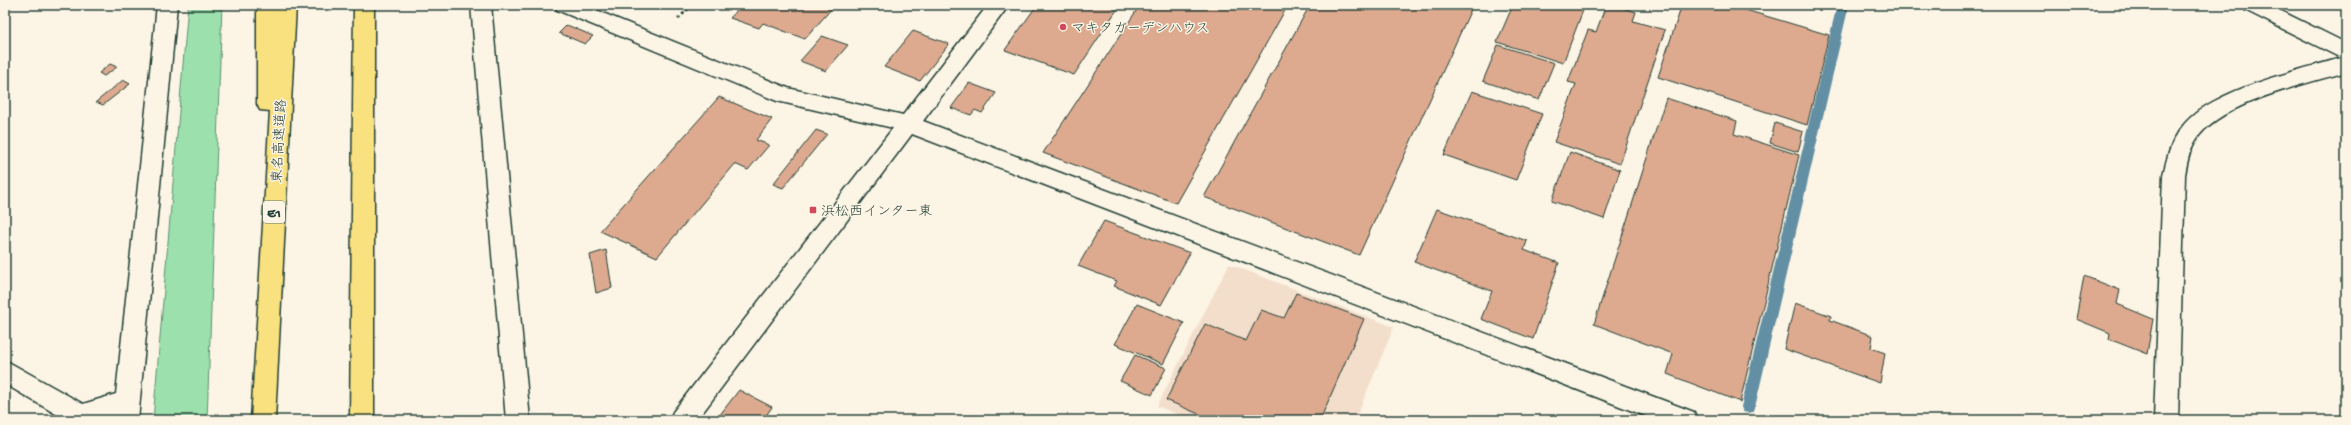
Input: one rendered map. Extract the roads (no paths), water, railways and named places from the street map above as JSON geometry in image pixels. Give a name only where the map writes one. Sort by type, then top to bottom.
[{"type":"highway","points":[[265,364],[267,5]]},
{"type":"highway","name":"東名高速道路","points":[[262,420],[286,5]]},
{"type":"highway","points":[[362,420],[364,5]]},
{"type":"street","points":[[5,371],[81,416],[127,411],[167,5]]},
{"type":"street","points":[[481,5],[518,420]]},
{"type":"street","points":[[564,5],[784,96],[909,124],[1685,420]]},
{"type":"street","points":[[682,420],[999,5]]},
{"type":"street","points":[[2252,5],[2346,52]]},
{"type":"street","points":[[2166,420],[2174,175],[2180,150],[2192,128],[2212,112],[2238,99],[2346,64]]},
{"type":"waterway","points":[[1748,407],[1843,5]]},
{"type":"place","name":"マキタガーデンハウス","points":[[1063,27]]},
{"type":"place","name":"浜松西インター東","points":[[813,210]]}]
